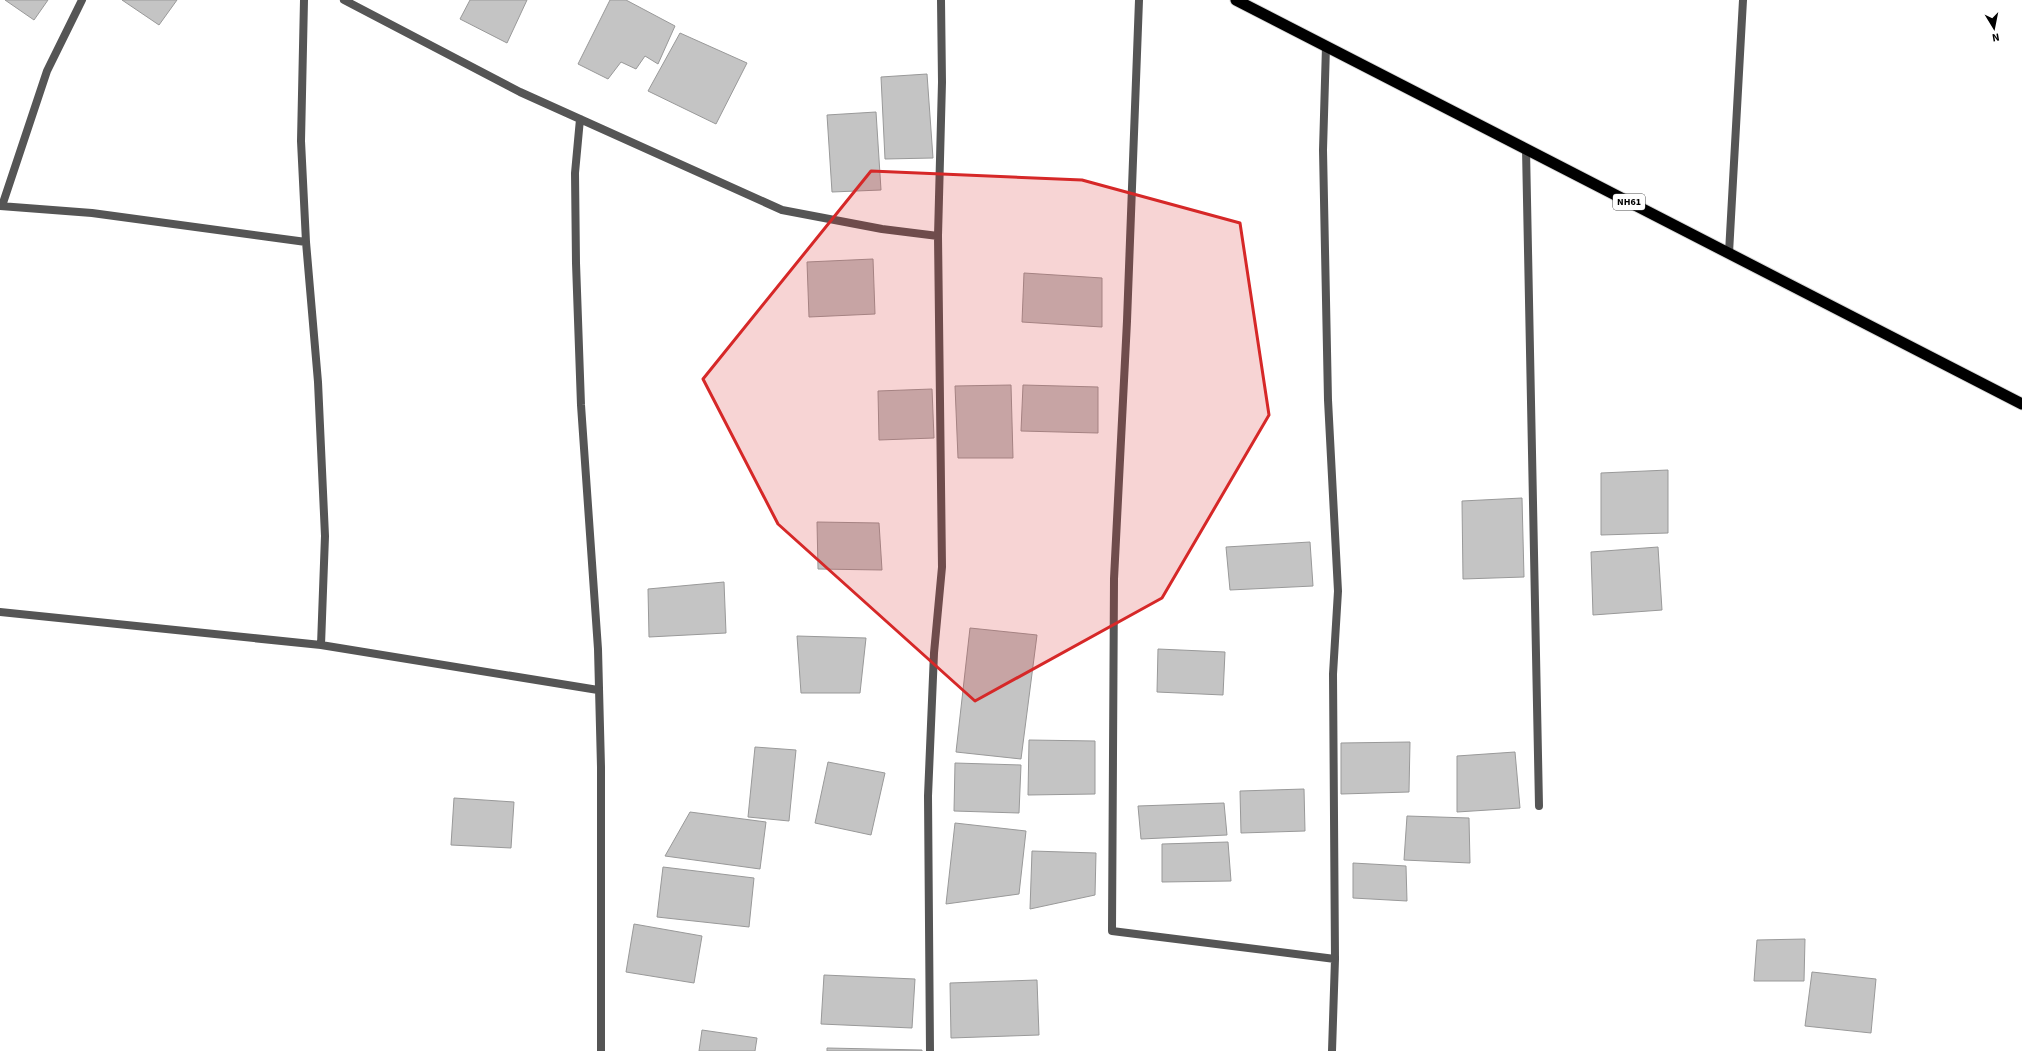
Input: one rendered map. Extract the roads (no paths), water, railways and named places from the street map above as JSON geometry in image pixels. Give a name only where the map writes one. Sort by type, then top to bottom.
[{"type":"highway","name":"NH61","points":[[1236,0],[2022,404]]},
{"type":"street","points":[[82,0],[47,71],[1,206],[92,213],[306,242]]},
{"type":"street","points":[[304,0],[301,142],[306,242],[318,382],[325,536],[321,646]]},
{"type":"street","points":[[344,0],[520,92],[782,210],[882,229],[938,236]]},
{"type":"street","points":[[930,1051],[928,796],[934,653],[942,567],[938,236],[942,82],[941,0]]},
{"type":"street","points":[[1139,0],[1127,321],[1114,579],[1112,931],[1335,958]]},
{"type":"street","points":[[1730,253],[1743,0]]},
{"type":"street","points":[[1326,46],[1323,150],[1328,392],[1338,591],[1333,674],[1335,958],[1332,1051]]},
{"type":"street","points":[[580,119],[575,173],[576,271],[580,405],[598,650],[601,775],[601,1051]]},
{"type":"street","points":[[1526,149],[1539,806]]},
{"type":"street","points":[[0,612],[321,646],[598,690]]}]
